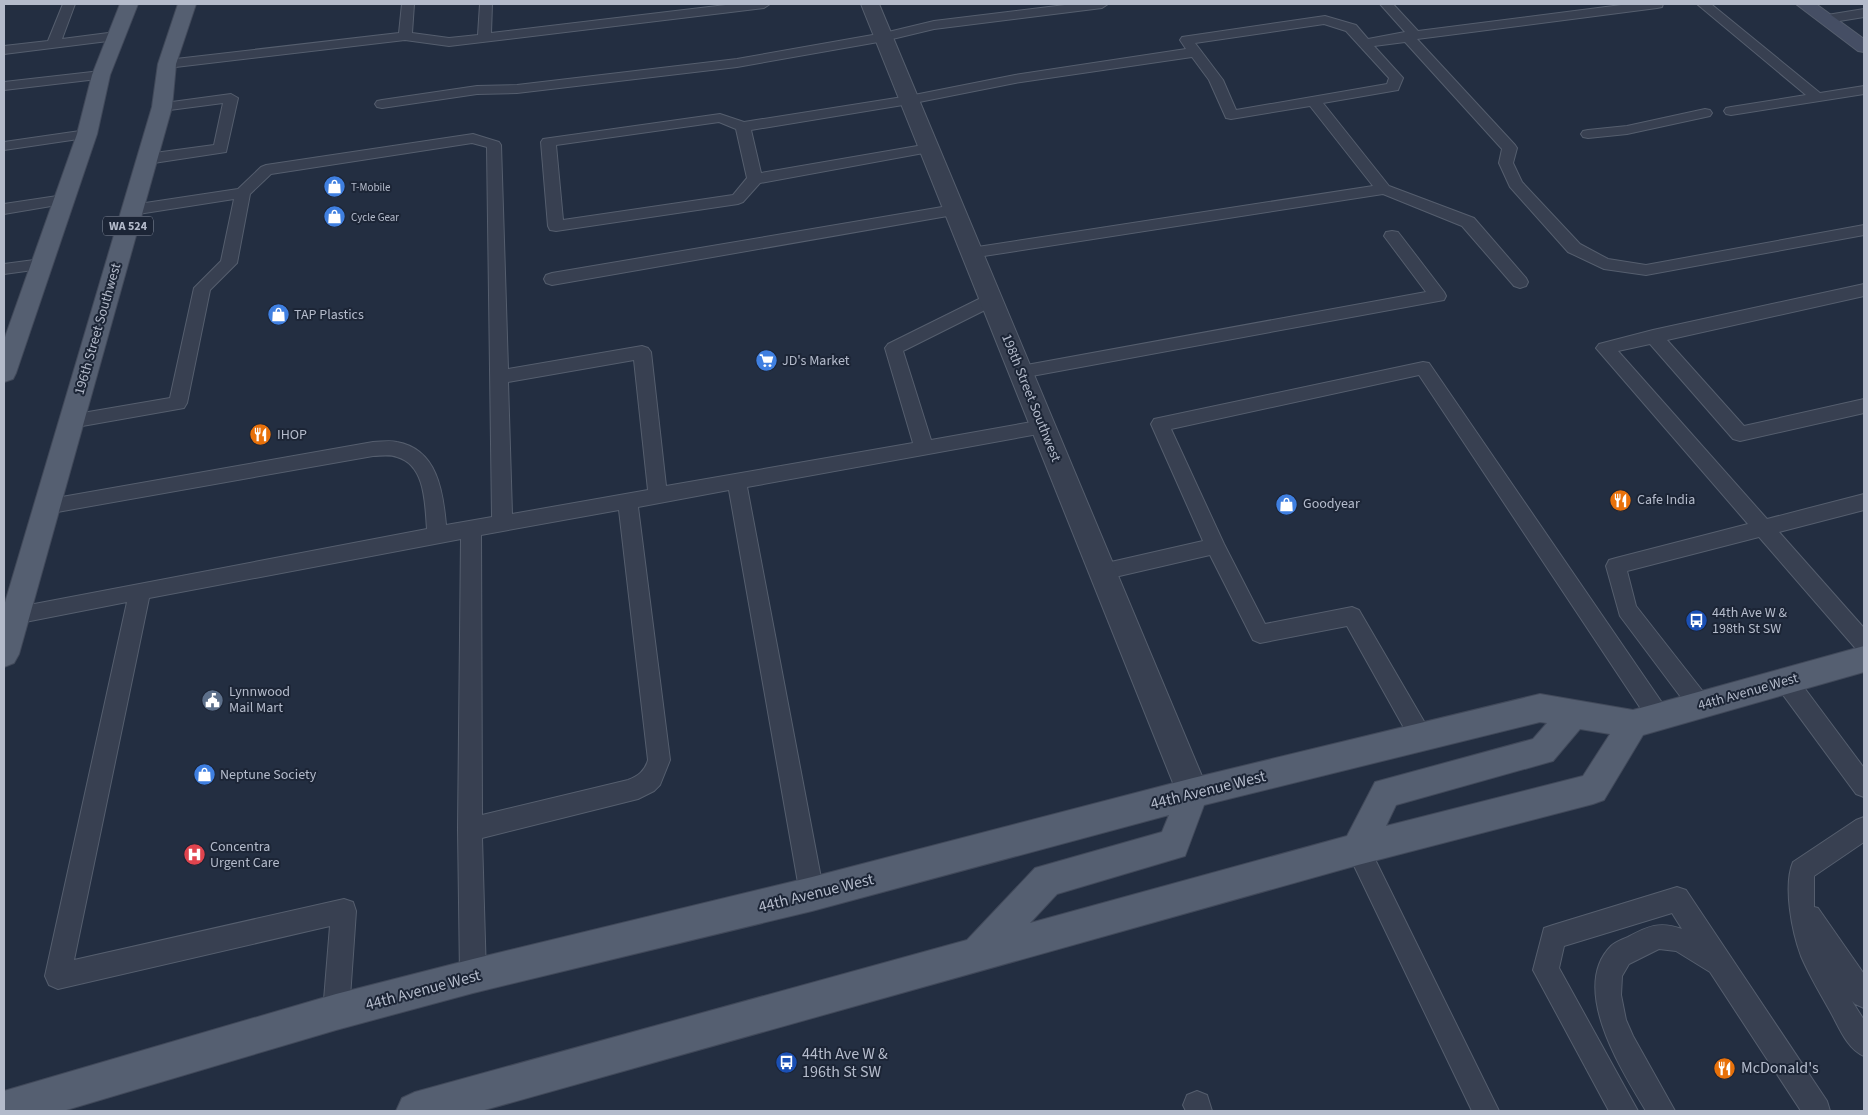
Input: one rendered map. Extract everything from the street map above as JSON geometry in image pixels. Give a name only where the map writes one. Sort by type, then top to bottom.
[{"type":"main road","points":[[4,373],[87,134],[102,75],[129,4]]},
{"type":"main road","name":"196th Street Southwest","points":[[4,654],[162,107],[167,64],[187,4]]},
{"type":"main road","points":[[1805,4],[1864,47]]},
{"type":"main road","name":"44th Avenue West","points":[[4,1110],[336,1012],[473,976],[812,894],[1193,793],[1540,708],[1574,714],[1646,720],[1864,659]]},
{"type":"main road","points":[[1358,849],[1386,793],[1542,751],[1574,714]]},
{"type":"main road","points":[[428,1109],[979,953],[1358,849],[1593,789],[1646,720]]},
{"type":"main road","points":[[979,953],[1047,880],[1173,846],[1193,793]]},
{"type":"street","name":"198th Street Southwest","points":[[870,4],[1193,793]]},
{"type":"lane","points":[[53,44],[69,4]]},
{"type":"lane","points":[[405,36],[408,4]]},
{"type":"lane","points":[[484,38],[486,4]]},
{"type":"lane","points":[[167,64],[405,36],[450,42],[764,4]]},
{"type":"lane","points":[[382,104],[477,90],[517,89],[737,62],[884,37],[934,25],[1102,4]]},
{"type":"lane","points":[[1391,4],[1412,36],[1510,148],[1506,163],[1515,184],[1574,248],[1604,264],[1646,270],[1864,230]]},
{"type":"lane","points":[[1366,43],[1657,4]]},
{"type":"lane","points":[[1703,4],[1817,97]]},
{"type":"lane","points":[[1827,20],[1864,13]]},
{"type":"lane","points":[[1325,20],[1351,28],[1366,43],[1396,78],[1393,87],[1231,115],[1216,80],[1187,40],[1325,20]]},
{"type":"lane","points":[[4,50],[116,36]]},
{"type":"lane","points":[[929,148],[756,179],[738,199],[556,226],[548,142],[720,118],[743,128],[909,100],[1015,79],[1195,52]]},
{"type":"lane","points":[[4,86],[102,75]]},
{"type":"lane","points":[[1730,111],[1864,90]]},
{"type":"lane","points":[[147,159],[221,149],[231,98],[162,107]]},
{"type":"lane","points":[[1314,101],[1384,189],[1468,222],[1520,282]]},
{"type":"lane","points":[[1588,134],[1627,130],[1705,113]]},
{"type":"lane","points":[[743,128],[756,179]]},
{"type":"lane","points":[[4,146],[87,134]]},
{"type":"lane","points":[[71,421],[178,403],[202,288],[229,262],[244,193],[266,170],[473,138],[494,145],[502,523]]},
{"type":"lane","points":[[971,253],[1384,189]]},
{"type":"lane","points":[[132,210],[244,193]]},
{"type":"lane","points":[[4,209],[64,200]]},
{"type":"lane","points":[[552,279],[954,210]]},
{"type":"lane","points":[[1021,372],[1438,296],[1392,236]]},
{"type":"lane","points":[[4,269],[42,264]]},
{"type":"lane","points":[[1864,290],[1605,348],[1864,643]]},
{"type":"lane","points":[[924,448],[894,348],[991,300]]},
{"type":"lane","points":[[1653,336],[1740,434],[1864,406]]},
{"type":"lane","points":[[499,377],[642,352],[658,496]]},
{"type":"lane","points":[[1421,737],[1352,616],[1260,634],[1215,546],[1160,424],[1423,368],[1646,720]]},
{"type":"lane","points":[[15,616],[502,523],[1043,427]]},
{"type":"lane","points":[[46,506],[373,449],[396,449],[413,455],[425,468],[432,485],[437,535]]},
{"type":"lane","points":[[737,482],[812,894]]},
{"type":"lane","points":[[470,829],[630,791],[647,784],[656,774],[659,760],[628,501]]},
{"type":"lane","points":[[1700,705],[1627,610],[1616,566],[1762,528],[1860,508]]},
{"type":"lane","points":[[471,529],[470,829],[473,976]]},
{"type":"lane","points":[[1102,572],[1215,546]]},
{"type":"lane","points":[[140,591],[58,976],[344,911],[336,1012]]},
{"type":"lane","points":[[1786,681],[1864,786]]},
{"type":"lane","points":[[1864,828],[1802,870],[1802,907],[1813,954],[1850,1022],[1864,1043]]},
{"type":"lane","points":[[1358,849],[1486,1111]]},
{"type":"lane","points":[[1624,1111],[1546,970],[1553,937],[1677,899],[1817,1111]]},
{"type":"lane","points":[[1802,907],[1864,995]]},
{"type":"lane","points":[[1661,1111],[1618,1037],[1606,988],[1613,963],[1629,946],[1660,936],[1691,944],[1724,969]]},
{"type":"place","name":"T-Mobile","points":[[335,187]]},
{"type":"place","name":"Cycle Gear","points":[[335,217]]},
{"type":"place","name":"TAP Plastics","points":[[278,315]]},
{"type":"place","name":"JD's Market","points":[[766,361]]},
{"type":"place","name":"IHOP","points":[[261,435]]},
{"type":"place","name":"Cafe India","points":[[1621,500]]},
{"type":"place","name":"Goodyear","points":[[1287,504]]},
{"type":"place","name":"44th Ave W & 198th St SW","points":[[1696,621]]},
{"type":"place","name":"Lynnwood Mail Mart","points":[[213,700]]},
{"type":"place","name":"Neptune Society","points":[[204,775]]},
{"type":"place","name":"Concentra Urgent Care","points":[[194,855]]},
{"type":"place","name":"44th Ave W & 196th St SW","points":[[786,1063]]},
{"type":"place","name":"McDonald's","points":[[1725,1068]]}]
